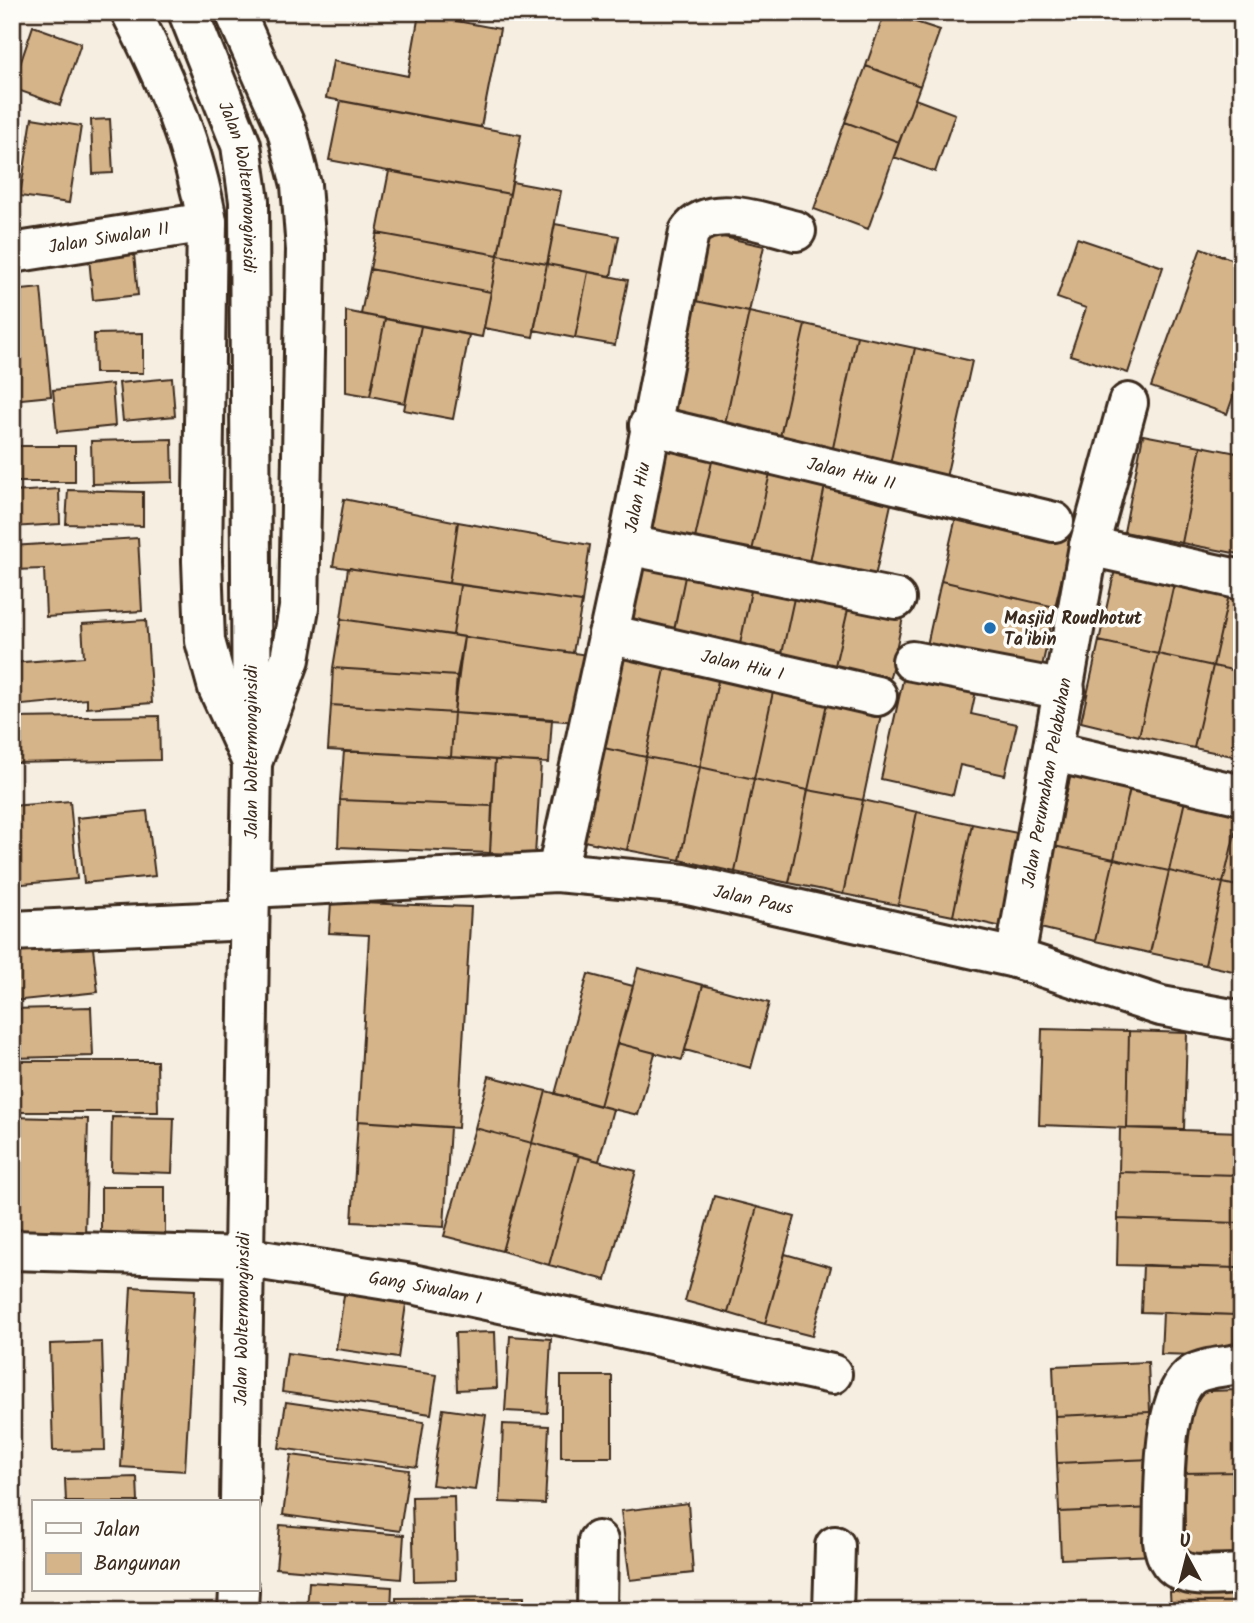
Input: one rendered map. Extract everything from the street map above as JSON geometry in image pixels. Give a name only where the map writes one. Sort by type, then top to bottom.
[{"type":"street","points":[[131,12],[157,62],[199,176],[206,222],[202,561],[205,641],[218,688],[252,762]]},
{"type":"street","name":"Jalan Woltermonginsidi","points":[[188,12],[240,145],[249,201],[252,762],[240,1500]]},
{"type":"street","points":[[235,12],[287,130],[301,185],[306,250],[299,608],[290,659],[252,762]]},
{"type":"street","name":"Jalan Hiu","points":[[558,872],[628,545],[649,425],[689,232],[693,226],[705,219],[730,217],[796,231]]},
{"type":"street","name":"Jalan Siwalan II","points":[[12,253],[206,222]]},
{"type":"street","name":"Jalan Perumahan Pelabuhan","points":[[1015,958],[1090,546],[1128,402]]},
{"type":"street","name":"Jalan Hiu II","points":[[649,425],[1054,522]]},
{"type":"street","points":[[628,545],[896,599]]},
{"type":"street","points":[[1090,546],[1242,580]]},
{"type":"street","name":"Jalan Hiu I","points":[[608,634],[877,696]]},
{"type":"street","points":[[912,661],[1065,690]]},
{"type":"street","points":[[1054,752],[1242,795]]},
{"type":"street","name":"Jalan Paus","points":[[12,931],[558,872],[684,884],[1015,958],[1161,1006],[1242,1021]]},
{"type":"street","name":"Gang Siwalan I","points":[[12,1250],[243,1257],[412,1284],[832,1374]]},
{"type":"street","points":[[1242,1363],[1194,1374],[1177,1394],[1170,1419],[1163,1541],[1165,1557],[1172,1567],[1191,1575],[1242,1574]]},
{"type":"street","points":[[597,1611],[598,1541]]},
{"type":"street","points":[[833,1611],[835,1546]]},
{"type":"street","points":[[238,1611],[239,1592]]},
{"type":"building","points":[[12,12],[21,12],[12,43]]},
{"type":"building","points":[[885,12],[940,30],[920,86],[866,66]]},
{"type":"building","points":[[419,14],[500,29],[481,127],[326,98],[333,61],[408,76]]},
{"type":"building","points":[[33,26],[81,43],[60,105],[12,88]]},
{"type":"building","points":[[866,66],[920,86],[899,142],[845,122]]},
{"type":"building","points":[[915,99],[955,114],[935,172],[894,157]]},
{"type":"building","points":[[341,101],[521,135],[510,194],[329,160]]},
{"type":"building","points":[[12,117],[17,117],[18,164],[12,164]]},
{"type":"building","points":[[32,118],[81,126],[69,203],[20,196]]},
{"type":"building","points":[[110,119],[113,173],[93,174],[91,120]]},
{"type":"building","points":[[845,122],[899,142],[868,229],[814,209]]},
{"type":"building","points":[[389,171],[510,194],[498,255],[377,233]]},
{"type":"building","points":[[512,182],[561,191],[547,264],[498,255]]},
{"type":"building","points":[[555,224],[619,236],[611,276],[547,264]]},
{"type":"building","points":[[377,233],[498,255],[491,292],[370,269]]},
{"type":"building","points":[[706,233],[764,246],[749,312],[691,300]]},
{"type":"building","points":[[1077,238],[1163,267],[1128,373],[1070,355],[1086,308],[1057,298]]},
{"type":"building","points":[[1201,248],[1242,263],[1242,372],[1227,414],[1151,387]]},
{"type":"building","points":[[134,254],[138,295],[93,300],[89,258]]},
{"type":"building","points":[[498,255],[547,264],[533,337],[484,328]]},
{"type":"building","points":[[547,264],[588,272],[575,338],[534,330]]},
{"type":"building","points":[[370,269],[491,292],[482,337],[361,314]]},
{"type":"building","points":[[588,272],[628,280],[615,345],[575,338]]},
{"type":"building","points":[[41,288],[51,396],[12,400],[12,291]]},
{"type":"building","points":[[691,300],[749,312],[723,433],[665,421]]},
{"type":"building","points":[[346,311],[385,319],[370,396],[346,392]]},
{"type":"building","points":[[749,312],[805,324],[778,446],[723,433]]},
{"type":"building","points":[[385,319],[421,326],[405,403],[370,396]]},
{"type":"building","points":[[805,324],[857,336],[831,457],[778,446]]},
{"type":"building","points":[[421,326],[469,335],[453,419],[404,410]]},
{"type":"building","points":[[143,333],[143,373],[95,373],[94,334]]},
{"type":"building","points":[[857,336],[915,348],[889,469],[831,457]]},
{"type":"building","points":[[915,348],[972,361],[945,482],[889,469]]},
{"type":"building","points":[[172,378],[175,416],[123,421],[119,383]]},
{"type":"building","points":[[112,384],[115,426],[57,432],[53,390]]},
{"type":"building","points":[[1143,435],[1201,446],[1182,543],[1124,532]]},
{"type":"building","points":[[172,439],[173,482],[92,484],[91,441]]},
{"type":"building","points":[[657,445],[713,457],[694,543],[639,531]]},
{"type":"building","points":[[12,446],[75,446],[75,482],[12,482]]},
{"type":"building","points":[[1201,446],[1242,454],[1239,554],[1182,543]]},
{"type":"building","points":[[713,457],[771,469],[751,555],[694,543]]},
{"type":"building","points":[[771,469],[826,481],[808,567],[751,555]]},
{"type":"building","points":[[826,481],[893,495],[874,581],[808,567]]},
{"type":"building","points":[[59,489],[60,524],[12,527],[12,492]]},
{"type":"building","points":[[68,490],[143,492],[143,526],[66,524]]},
{"type":"building","points":[[344,499],[458,522],[449,583],[333,566]]},
{"type":"building","points":[[957,513],[1071,539],[1055,607],[941,581]]},
{"type":"building","points":[[458,522],[590,545],[582,602],[449,583]]},
{"type":"building","points":[[138,538],[142,611],[46,617],[44,569],[12,570],[12,546]]},
{"type":"building","points":[[635,556],[687,567],[672,640],[618,629]]},
{"type":"building","points":[[1116,565],[1175,579],[1158,654],[1099,641]]},
{"type":"building","points":[[687,567],[753,581],[738,654],[672,640]]},
{"type":"building","points":[[348,568],[460,585],[453,635],[341,619]]},
{"type":"building","points":[[1175,579],[1230,590],[1213,666],[1158,654]]},
{"type":"building","points":[[753,581],[796,589],[780,663],[738,654]]},
{"type":"building","name":"Masjid Roudhotut Ta'ibin","points":[[941,581],[1055,607],[1040,676],[926,650]]},
{"type":"building","points":[[460,585],[582,602],[573,653],[453,635]]},
{"type":"building","points":[[796,589],[850,601],[833,674],[780,663]]},
{"type":"building","points":[[1230,590],[1242,593],[1242,672],[1213,666]]},
{"type":"building","points":[[850,601],[904,613],[888,686],[833,674]]},
{"type":"building","points":[[341,619],[464,637],[457,676],[333,668]]},
{"type":"building","points":[[146,620],[152,703],[87,708],[87,699],[12,706],[12,663],[84,657],[82,624]]},
{"type":"building","points":[[464,637],[588,655],[578,722],[454,713]]},
{"type":"building","points":[[1099,641],[1158,654],[1139,736],[1081,722]]},
{"type":"building","points":[[619,651],[667,660],[646,757],[599,747]]},
{"type":"building","points":[[1158,654],[1213,666],[1194,748],[1139,736]]},
{"type":"building","points":[[667,660],[720,671],[700,767],[646,757]]},
{"type":"building","points":[[1213,666],[1242,672],[1242,758],[1194,748]]},
{"type":"building","points":[[333,668],[457,676],[454,713],[331,705]]},
{"type":"building","points":[[720,671],[775,683],[754,779],[700,767]]},
{"type":"building","points":[[905,671],[977,686],[971,714],[1017,724],[1005,775],[960,765],[953,795],[881,779]]},
{"type":"building","points":[[775,683],[829,694],[808,790],[754,779]]},
{"type":"building","points":[[829,694],[883,705],[863,800],[808,790]]},
{"type":"building","points":[[331,705],[454,713],[451,757],[328,750]]},
{"type":"building","points":[[454,713],[552,719],[549,763],[451,757]]},
{"type":"building","points":[[159,716],[160,760],[12,763],[12,718]]},
{"type":"building","points":[[599,747],[646,757],[627,850],[579,840]]},
{"type":"building","points":[[344,751],[495,760],[492,806],[340,800]]},
{"type":"building","points":[[646,757],[700,767],[680,860],[627,850]]},
{"type":"building","points":[[495,760],[541,762],[535,855],[490,853]]},
{"type":"building","points":[[700,767],[754,779],[735,872],[680,860]]},
{"type":"building","points":[[1072,770],[1131,784],[1114,859],[1054,846]]},
{"type":"building","points":[[754,779],[808,790],[789,883],[735,872]]},
{"type":"building","points":[[1131,784],[1186,796],[1169,871],[1114,859]]},
{"type":"building","points":[[808,790],[863,800],[843,894],[789,883]]},
{"type":"building","points":[[1186,796],[1241,808],[1223,883],[1169,871]]},
{"type":"building","points":[[340,800],[492,806],[490,853],[338,847]]},
{"type":"building","points":[[863,800],[917,812],[898,905],[843,894]]},
{"type":"building","points":[[70,801],[77,879],[12,885],[12,806]]},
{"type":"building","points":[[1242,808],[1242,887],[1223,883]]},
{"type":"building","points":[[147,811],[155,876],[84,883],[77,818]]},
{"type":"building","points":[[917,812],[972,824],[953,916],[898,905]]},
{"type":"building","points":[[972,824],[1027,835],[1007,928],[953,916]]},
{"type":"building","points":[[1054,846],[1114,859],[1095,941],[1036,927]]},
{"type":"building","points":[[1114,859],[1169,871],[1150,953],[1095,941]]},
{"type":"building","points":[[1169,871],[1223,883],[1205,965],[1150,953]]},
{"type":"building","points":[[1223,883],[1242,887],[1242,973],[1205,965]]},
{"type":"building","points":[[331,902],[471,907],[458,1128],[358,1121],[369,935],[329,933]]},
{"type":"building","points":[[92,939],[98,992],[13,1001],[12,946]]},
{"type":"building","points":[[638,968],[703,985],[682,1060],[617,1043]]},
{"type":"building","points":[[588,974],[633,986],[600,1106],[555,1094]]},
{"type":"building","points":[[703,985],[769,1003],[751,1068],[685,1050]]},
{"type":"building","points":[[91,1007],[93,1056],[12,1058],[12,1009]]},
{"type":"building","points":[[1042,1029],[1129,1031],[1127,1128],[1039,1125]]},
{"type":"building","points":[[1129,1031],[1187,1033],[1184,1129],[1127,1128]]},
{"type":"building","points":[[617,1043],[655,1053],[638,1115],[600,1106]]},
{"type":"building","points":[[12,1061],[157,1061],[158,1112],[12,1112]]},
{"type":"building","points":[[489,1076],[546,1091],[532,1143],[475,1128]]},
{"type":"building","points":[[546,1091],[613,1109],[599,1161],[532,1143]]},
{"type":"building","points":[[12,1117],[88,1119],[85,1236],[12,1235]]},
{"type":"building","points":[[112,1117],[174,1118],[172,1173],[111,1171]]},
{"type":"building","points":[[358,1121],[450,1127],[444,1227],[352,1222]]},
{"type":"building","points":[[475,1128],[532,1143],[502,1251],[444,1236]]},
{"type":"building","points":[[1120,1128],[1241,1132],[1239,1175],[1119,1172]]},
{"type":"building","points":[[532,1143],[579,1156],[549,1265],[502,1251]]},
{"type":"building","points":[[579,1156],[636,1171],[606,1280],[549,1265]]},
{"type":"building","points":[[1119,1172],[1239,1175],[1238,1223],[1118,1219]]},
{"type":"building","points":[[101,1187],[165,1187],[165,1244],[101,1244]]},
{"type":"building","points":[[714,1196],[757,1207],[728,1313],[685,1301]]},
{"type":"building","points":[[757,1207],[795,1217],[765,1324],[728,1313]]},
{"type":"building","points":[[1118,1219],[1238,1223],[1237,1268],[1117,1265]]},
{"type":"building","points":[[785,1254],[831,1267],[812,1336],[765,1324]]},
{"type":"building","points":[[1143,1265],[1237,1268],[1235,1315],[1141,1312]]},
{"type":"building","points":[[346,1282],[408,1291],[398,1358],[336,1349]]},
{"type":"building","points":[[131,1287],[195,1290],[185,1471],[121,1467]]},
{"type":"building","points":[[1163,1312],[1235,1315],[1234,1356],[1161,1354]]},
{"type":"building","points":[[495,1332],[497,1388],[457,1390],[455,1333]]},
{"type":"building","points":[[510,1336],[551,1339],[547,1413],[505,1411]]},
{"type":"building","points":[[102,1342],[105,1450],[53,1451],[50,1344]]},
{"type":"building","points":[[287,1353],[437,1375],[431,1414],[282,1392]]},
{"type":"building","points":[[1148,1362],[1150,1412],[1055,1416],[1053,1366]]},
{"type":"building","points":[[561,1376],[612,1376],[612,1457],[561,1457]]},
{"type":"building","points":[[1238,1390],[1242,1390],[1242,1472],[1241,1472]]},
{"type":"building","points":[[1238,1390],[1241,1472],[1183,1473],[1181,1392]]},
{"type":"building","points":[[286,1402],[424,1422],[417,1467],[279,1448]]},
{"type":"building","points":[[443,1409],[486,1415],[475,1490],[432,1485]]},
{"type":"building","points":[[1150,1412],[1152,1459],[1057,1463],[1055,1416]]},
{"type":"building","points":[[503,1424],[549,1426],[545,1504],[500,1502]]},
{"type":"building","points":[[291,1455],[409,1470],[400,1531],[283,1515]]},
{"type":"building","points":[[1152,1459],[1154,1508],[1059,1512],[1057,1463]]},
{"type":"building","points":[[1241,1472],[1242,1553],[1186,1554],[1183,1473]]},
{"type":"building","points":[[137,1477],[138,1500],[66,1500],[65,1479]]},
{"type":"building","points":[[454,1496],[456,1580],[414,1581],[412,1497]]},
{"type":"building","points":[[688,1503],[693,1573],[630,1580],[621,1511]]},
{"type":"building","points":[[1154,1508],[1156,1555],[1061,1559],[1059,1512]]},
{"type":"building","points":[[280,1525],[404,1535],[401,1579],[276,1568]]},
{"type":"building","points":[[309,1582],[392,1587],[391,1611],[307,1611]]},
{"type":"building","points":[[1242,1587],[1242,1611],[1171,1611],[1170,1592]]},
{"type":"building","points":[[524,1597],[524,1611],[396,1611],[396,1598]]},
{"type":"place","name":"Masjid Roudhotut Ta'ibin","points":[[990,628]]}]
